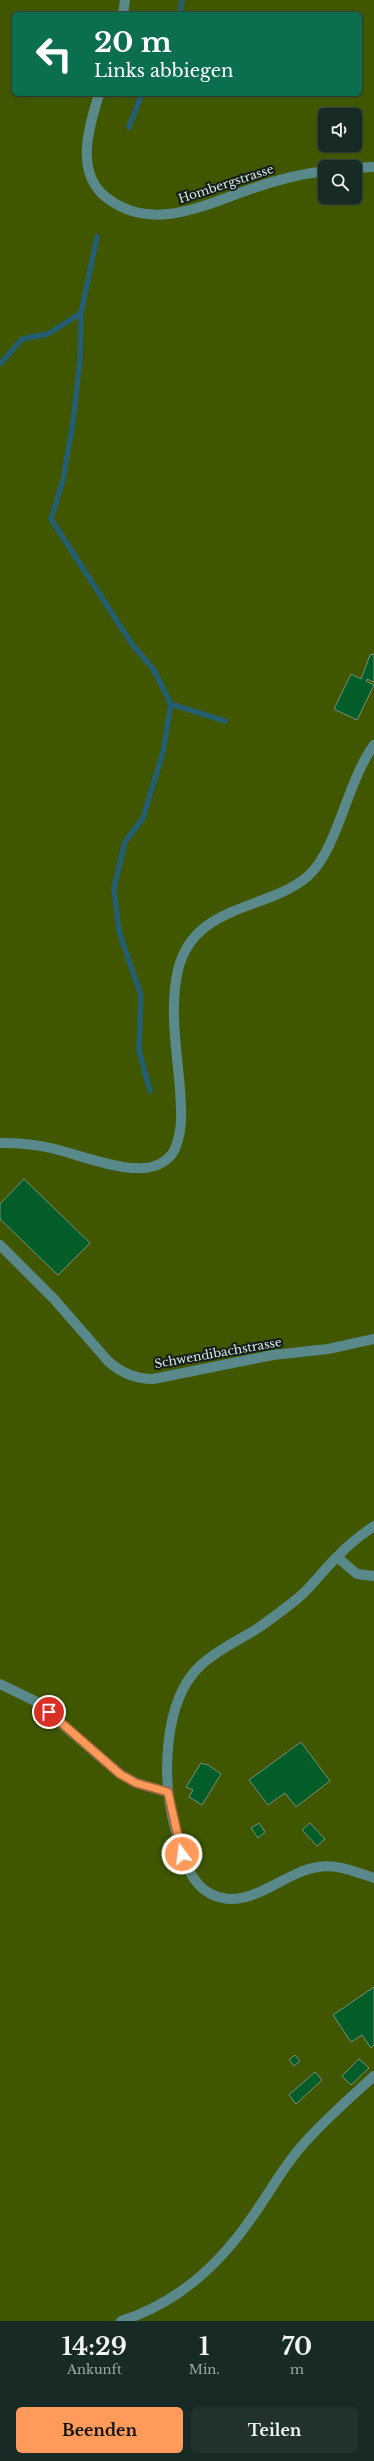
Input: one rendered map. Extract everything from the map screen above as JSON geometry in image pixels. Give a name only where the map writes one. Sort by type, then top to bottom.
[{"type":"street","points":[[123,12],[125,0]]},
{"type":"street","name":"Hombergstrasse","points":[[98,96],[89,128],[86,159],[88,172],[94,184],[104,196],[130,212],[154,216],[177,214],[271,183],[318,173]]},
{"type":"street","points":[[362,168],[374,167]]},
{"type":"street","points":[[0,1144],[51,1148],[135,1168],[156,1166],[169,1157],[178,1142],[180,1130],[181,1112],[174,1010],[175,986],[182,958],[196,937],[218,918],[287,888],[304,879],[315,868],[326,852],[356,777],[374,745]]},
{"type":"street","name":"Schwendibachstrasse","points":[[0,1245],[54,1299],[115,1368],[134,1377],[153,1379],[259,1358],[328,1349],[374,1339]]},
{"type":"street","points":[[374,1526],[337,1557],[299,1598],[256,1629],[211,1656],[191,1675],[174,1713],[169,1742],[168,1792],[170,1810],[188,1868],[199,1884],[211,1894],[230,1898],[252,1895],[303,1871],[325,1866],[338,1867],[374,1878]]},
{"type":"street","points":[[337,1557],[358,1574],[374,1576]]},
{"type":"street","points":[[0,1684],[35,1701],[120,1774],[136,1783],[168,1792]]},
{"type":"street","points":[[121,2321],[142,2314],[172,2297],[218,2259],[250,2220],[299,2148],[326,2120],[374,2076]]},
{"type":"green space","points":[[0,0],[374,0],[374,2321],[0,2321]]},
{"type":"building","points":[[374,654],[374,682],[367,679],[366,681],[374,685],[357,720],[334,709],[351,674],[361,679],[370,655]]},
{"type":"building","points":[[24,1179],[90,1243],[58,1275],[0,1219],[0,1204]]},
{"type":"building","points":[[301,1742],[330,1781],[296,1807],[285,1793],[268,1805],[249,1780]]},
{"type":"building","points":[[201,1763],[208,1765],[221,1774],[202,1805],[189,1797],[193,1790],[186,1787]]},
{"type":"building","points":[[259,1823],[265,1832],[258,1838],[251,1828]]},
{"type":"building","points":[[310,1823],[325,1839],[317,1846],[302,1830]]},
{"type":"building","points":[[374,1987],[374,2045],[371,2048],[362,2035],[351,2042],[333,2015]]},
{"type":"building","points":[[295,2055],[300,2061],[294,2066],[289,2060]]},
{"type":"building","points":[[359,2059],[369,2068],[351,2085],[342,2076]]},
{"type":"building","points":[[315,2072],[322,2080],[296,2104],[289,2095]]},
{"type":"waterway","points":[[180,12],[182,0]]},
{"type":"waterway","points":[[129,127],[141,96]]},
{"type":"waterway","points":[[97,237],[81,313],[80,360],[73,422],[63,480],[51,519],[132,644],[154,670],[171,704],[163,752],[143,818],[125,842],[114,888],[119,932],[141,995],[139,1050],[150,1091]]},
{"type":"waterway","points":[[0,364],[22,339],[48,334],[81,313]]},
{"type":"waterway","points":[[171,704],[225,721]]},
{"type":"route","points":[[49,1712],[120,1774],[136,1783],[168,1792],[170,1810],[182,1854]]}]
